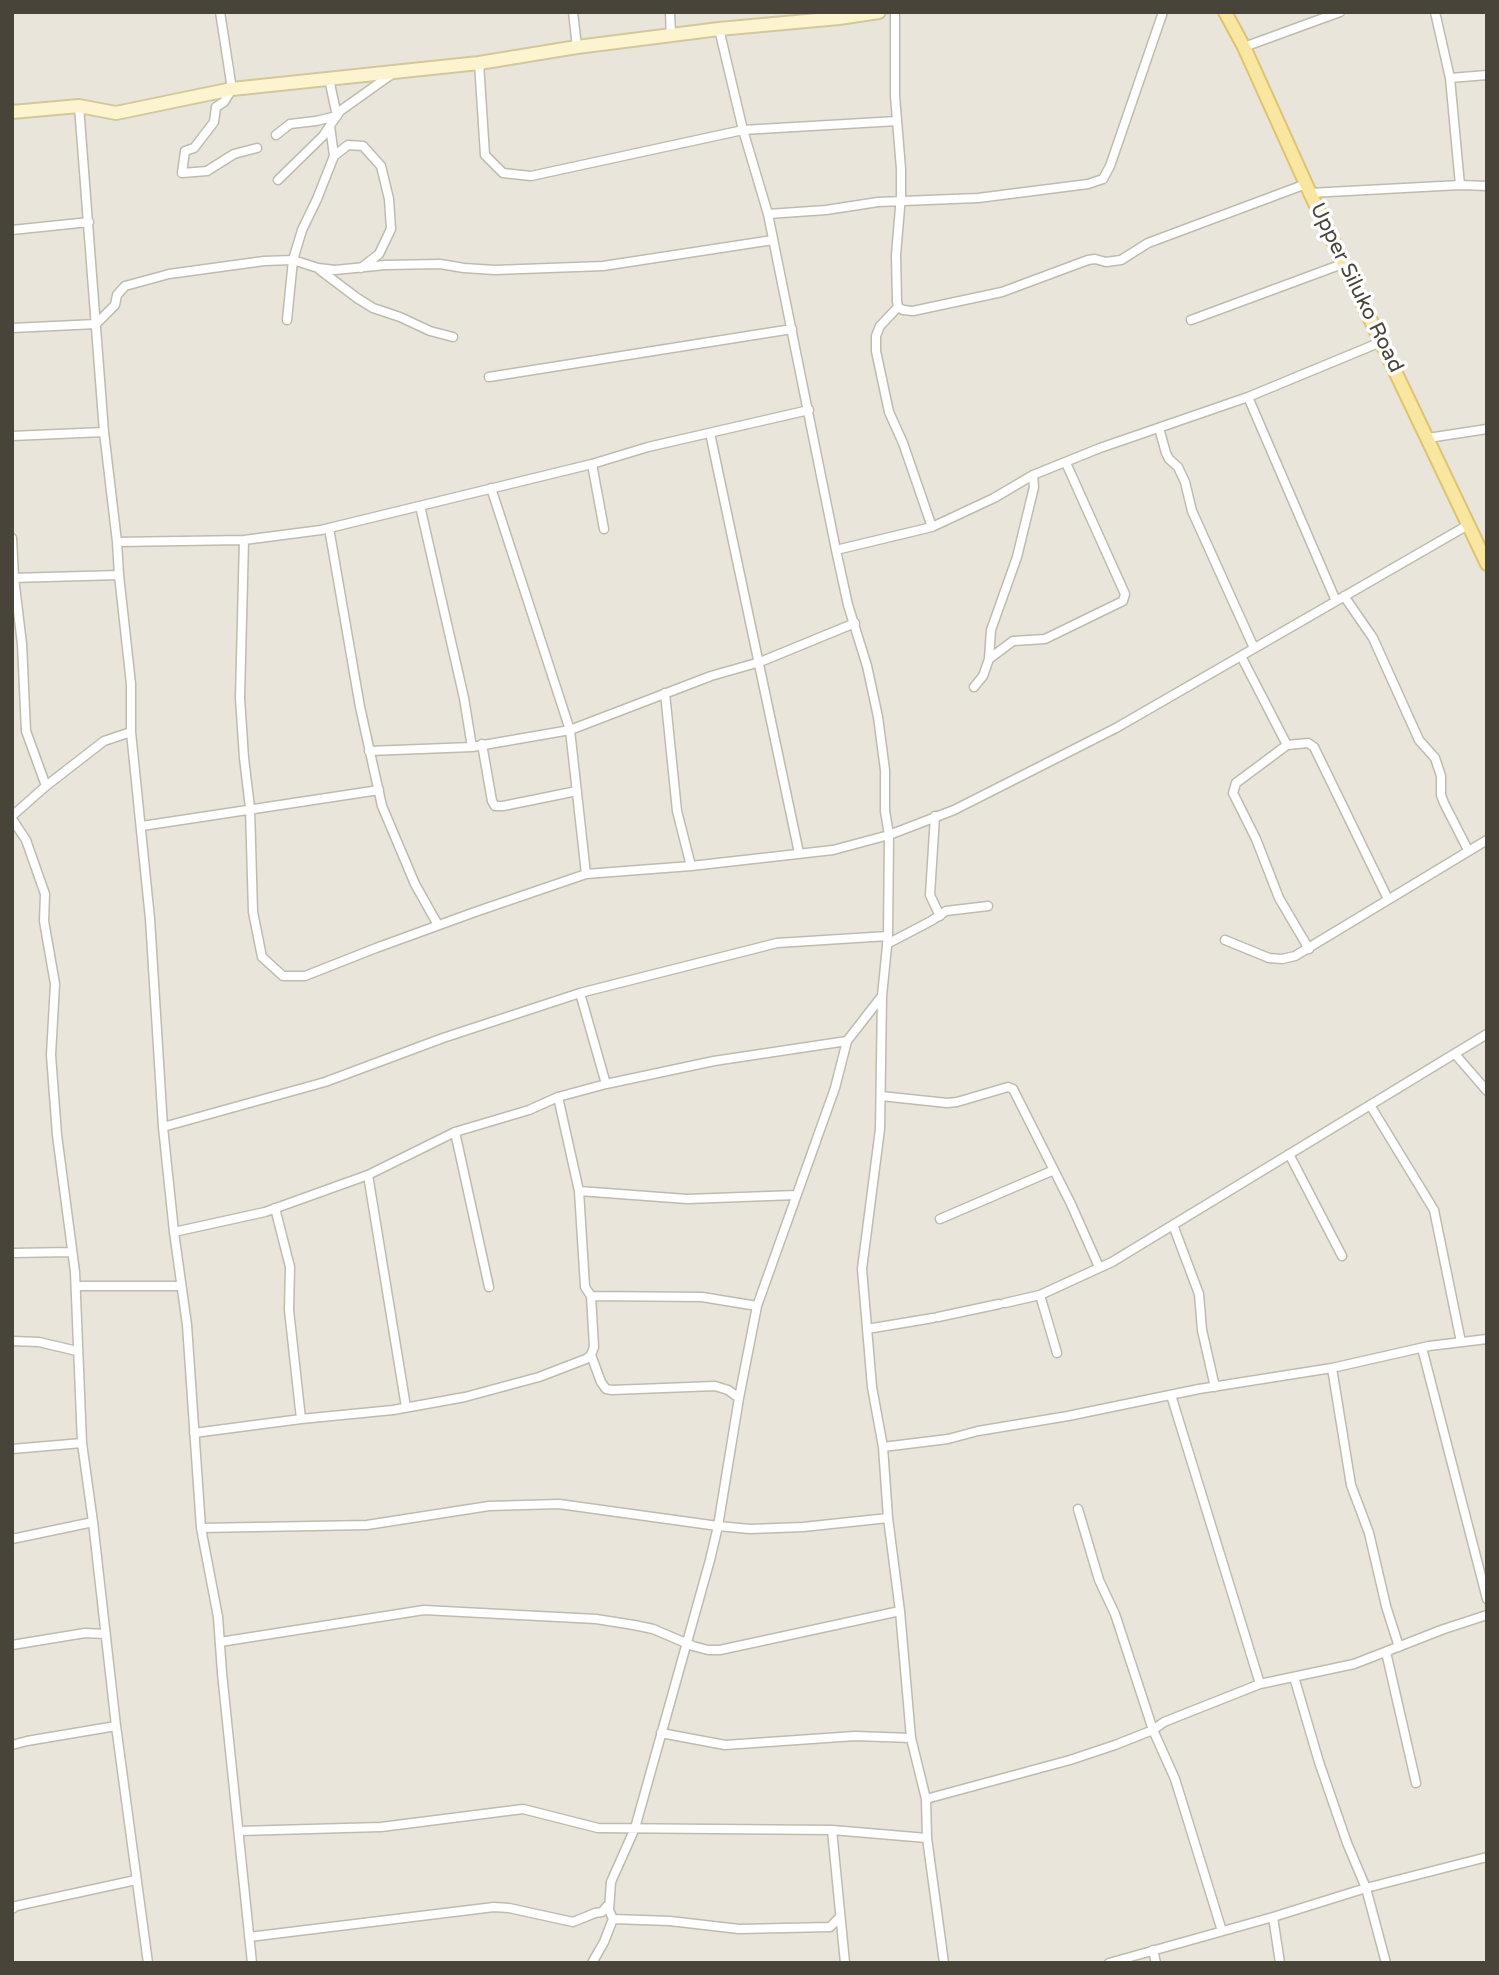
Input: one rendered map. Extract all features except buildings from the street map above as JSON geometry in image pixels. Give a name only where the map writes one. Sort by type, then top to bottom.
[{"type":"main road","name":"Upper Siluko Road","points":[[1225,12],[1244,47],[1308,189],[1486,560]]},
{"type":"street","points":[[220,12],[232,89],[216,107],[214,122],[194,148],[186,151],[182,173],[207,171],[234,154],[257,148]]},
{"type":"street","points":[[573,12],[577,47]]},
{"type":"street","points":[[670,12],[671,36]]},
{"type":"street","points":[[12,112],[79,106],[116,113],[232,89],[480,63],[799,17],[879,12]]},
{"type":"street","points":[[895,12],[895,96],[901,169],[896,255],[898,307]]},
{"type":"street","points":[[768,214],[826,210],[878,202],[978,198],[1088,184],[1103,178],[1110,166],[1163,12]]},
{"type":"street","points":[[1244,47],[1340,12]]},
{"type":"street","points":[[1435,12],[1450,78],[1460,185]]},
{"type":"street","points":[[719,29],[743,130],[768,214],[848,605],[855,623],[878,717],[885,770],[885,811],[889,835],[880,1129],[862,1269],[872,1387],[883,1447],[911,1738],[926,1799],[927,1838],[944,1963]]},
{"type":"street","points":[[480,63],[485,155],[503,173],[531,176],[743,130],[897,121]]},
{"type":"street","points":[[278,180],[323,136],[341,111],[394,72]]},
{"type":"street","points":[[1450,78],[1487,75]]},
{"type":"street","points":[[330,79],[337,116]]},
{"type":"street","points":[[79,106],[104,432],[131,684],[131,732],[142,826],[163,1127],[173,1231],[187,1325],[201,1528],[218,1617],[253,1963]]},
{"type":"street","points":[[276,135],[290,124],[337,116]]},
{"type":"street","points":[[286,320],[293,260],[302,230],[334,156],[330,126]]},
{"type":"street","points":[[334,156],[348,145],[363,146],[381,166],[391,229],[379,254],[361,268]]},
{"type":"street","points":[[898,307],[913,312],[1002,292],[1088,260],[1121,260],[1148,243],[1308,189],[1487,186]]},
{"type":"street","points":[[12,230],[89,222]]},
{"type":"street","points":[[12,328],[96,324],[115,305],[117,295],[125,286],[169,274],[264,261],[293,260],[335,270],[440,264],[495,270],[603,266],[773,240]]},
{"type":"street","points":[[1191,320],[1345,264]]},
{"type":"street","points":[[318,268],[373,308],[430,331],[453,337]]},
{"type":"street","points":[[898,307],[880,326],[876,336],[876,352],[889,412],[911,464],[932,527]]},
{"type":"street","points":[[489,377],[792,329]]},
{"type":"street","points":[[836,550],[932,527],[994,498],[1033,475],[1100,448],[1248,397],[1381,342]]},
{"type":"street","points":[[1248,397],[1340,598],[1373,638],[1419,740],[1435,758],[1441,776],[1441,795],[1468,850]]},
{"type":"street","points":[[117,542],[244,540],[329,528],[592,464],[648,447],[809,410]]},
{"type":"street","points":[[1159,428],[1166,453],[1178,467],[1185,482],[1192,511],[1254,648]]},
{"type":"street","points":[[1428,438],[1487,429]]},
{"type":"street","points":[[12,436],[104,432]]},
{"type":"street","points":[[710,433],[799,853]]},
{"type":"street","points":[[989,659],[1013,640],[1045,639],[1124,601],[1125,594],[1066,463]]},
{"type":"street","points":[[592,464],[604,529]]},
{"type":"street","points":[[974,687],[983,676],[989,659],[991,630],[1017,557],[1034,487],[1033,475]]},
{"type":"street","points":[[491,488],[570,730],[586,874]]},
{"type":"street","points":[[420,506],[464,698],[472,747]]},
{"type":"street","points":[[244,540],[240,698],[250,808],[253,912],[262,957],[283,976],[305,976],[438,925],[586,874],[691,866],[834,850],[889,835],[954,810],[1116,728],[1468,524]]},
{"type":"street","points":[[329,528],[369,751],[382,806],[415,884],[438,925]]},
{"type":"street","points":[[12,538],[13,578],[22,644],[26,732],[46,786]]},
{"type":"street","points":[[13,578],[118,575]]},
{"type":"street","points":[[369,751],[472,747],[570,730],[711,676],[760,662],[855,623]]},
{"type":"street","points":[[1241,656],[1287,745]]},
{"type":"street","points":[[665,693],[677,811],[691,866]]},
{"type":"street","points":[[131,732],[104,741],[46,786],[12,818],[26,839],[45,894],[44,921],[55,984],[52,1068],[57,1135],[76,1286],[82,1443],[148,1963]]},
{"type":"street","points":[[1309,949],[1279,898],[1256,839],[1233,793],[1236,783],[1287,745],[1308,743],[1314,747],[1388,899]]},
{"type":"street","points":[[482,744],[495,806],[577,791]]},
{"type":"street","points":[[142,826],[379,790]]},
{"type":"street","points":[[935,816],[930,895],[940,916]]},
{"type":"street","points":[[1225,940],[1269,958],[1295,956],[1487,840]]},
{"type":"street","points":[[163,1127],[325,1082],[443,1038],[580,993],[777,943],[887,940],[946,911],[988,906]]},
{"type":"street","points":[[580,993],[606,1084]]},
{"type":"street","points":[[592,1963],[613,1920],[610,1910],[611,1882],[635,1828],[718,1526],[757,1306],[835,1088],[847,1041],[882,996]]},
{"type":"street","points":[[867,1329],[1040,1295],[1112,1262],[1487,1034]]},
{"type":"street","points":[[173,1231],[275,1208],[368,1175],[454,1132],[529,1110],[558,1097],[714,1061],[847,1041]]},
{"type":"street","points":[[1455,1054],[1487,1091]]},
{"type":"street","points":[[881,1096],[947,1103],[1008,1087],[1013,1089],[1099,1267]]},
{"type":"street","points":[[194,1433],[361,1414],[465,1397],[539,1377],[586,1359],[594,1348],[591,1296],[585,1287],[579,1191],[558,1097]]},
{"type":"street","points":[[1370,1105],[1434,1210],[1461,1342]]},
{"type":"street","points":[[454,1132],[489,1287]]},
{"type":"street","points":[[1289,1154],[1342,1256]]},
{"type":"street","points":[[940,1219],[1054,1170]]},
{"type":"street","points":[[368,1175],[406,1407]]},
{"type":"street","points":[[579,1191],[687,1199],[796,1195]]},
{"type":"street","points":[[275,1208],[290,1266],[289,1310],[301,1419]]},
{"type":"street","points":[[1173,1225],[1199,1294],[1202,1330],[1215,1387]]},
{"type":"street","points":[[12,1253],[72,1252]]},
{"type":"street","points":[[76,1286],[181,1286]]},
{"type":"street","points":[[1040,1295],[1057,1353]]},
{"type":"street","points":[[591,1296],[702,1297],[757,1306]]},
{"type":"street","points":[[883,1447],[948,1439],[1171,1395],[1332,1368],[1422,1348],[1487,1339]]},
{"type":"street","points":[[12,1341],[39,1342],[77,1351]]},
{"type":"street","points":[[1422,1348],[1487,1600]]},
{"type":"street","points":[[591,1354],[606,1389],[715,1386],[728,1390],[739,1398]]},
{"type":"street","points":[[1332,1368],[1351,1485],[1369,1534],[1399,1647]]},
{"type":"street","points":[[1171,1395],[1260,1684]]},
{"type":"street","points":[[12,1449],[82,1443]]},
{"type":"street","points":[[201,1528],[367,1525],[489,1506],[559,1504],[750,1529],[803,1527],[888,1518]]},
{"type":"street","points":[[1078,1509],[1099,1580],[1115,1614],[1153,1730],[1175,1779],[1223,1931]]},
{"type":"street","points":[[12,1539],[93,1522]]},
{"type":"street","points":[[220,1642],[424,1610],[596,1619],[653,1629],[686,1644],[720,1650],[900,1611]]},
{"type":"street","points":[[926,1799],[1070,1760],[1153,1730],[1164,1722],[1260,1684],[1354,1664],[1487,1615]]},
{"type":"street","points":[[12,1645],[85,1633],[105,1634]]},
{"type":"street","points":[[1386,1652],[1416,1783]]},
{"type":"street","points":[[1294,1677],[1327,1786],[1366,1888],[1386,1963]]},
{"type":"street","points":[[12,1745],[116,1726]]},
{"type":"street","points":[[661,1733],[725,1745],[855,1736],[911,1738]]},
{"type":"street","points":[[239,1830],[381,1827],[523,1809],[598,1828],[832,1830],[927,1838]]},
{"type":"street","points":[[832,1830],[845,1963]]},
{"type":"street","points":[[1109,1963],[1366,1888],[1487,1857]]},
{"type":"street","points":[[14,1905],[136,1880]]},
{"type":"street","points":[[249,1937],[494,1907],[517,1909],[573,1922],[602,1912],[607,1906],[610,1910]]},
{"type":"street","points":[[613,1920],[670,1921],[739,1929],[830,1927],[840,1917]]},
{"type":"street","points":[[1273,1917],[1280,1963]]},
{"type":"street","points":[[1153,1950],[1156,1963]]},
{"type":"shaded area","points":[[12,12],[1487,12],[1487,1963],[12,1963]]}]
